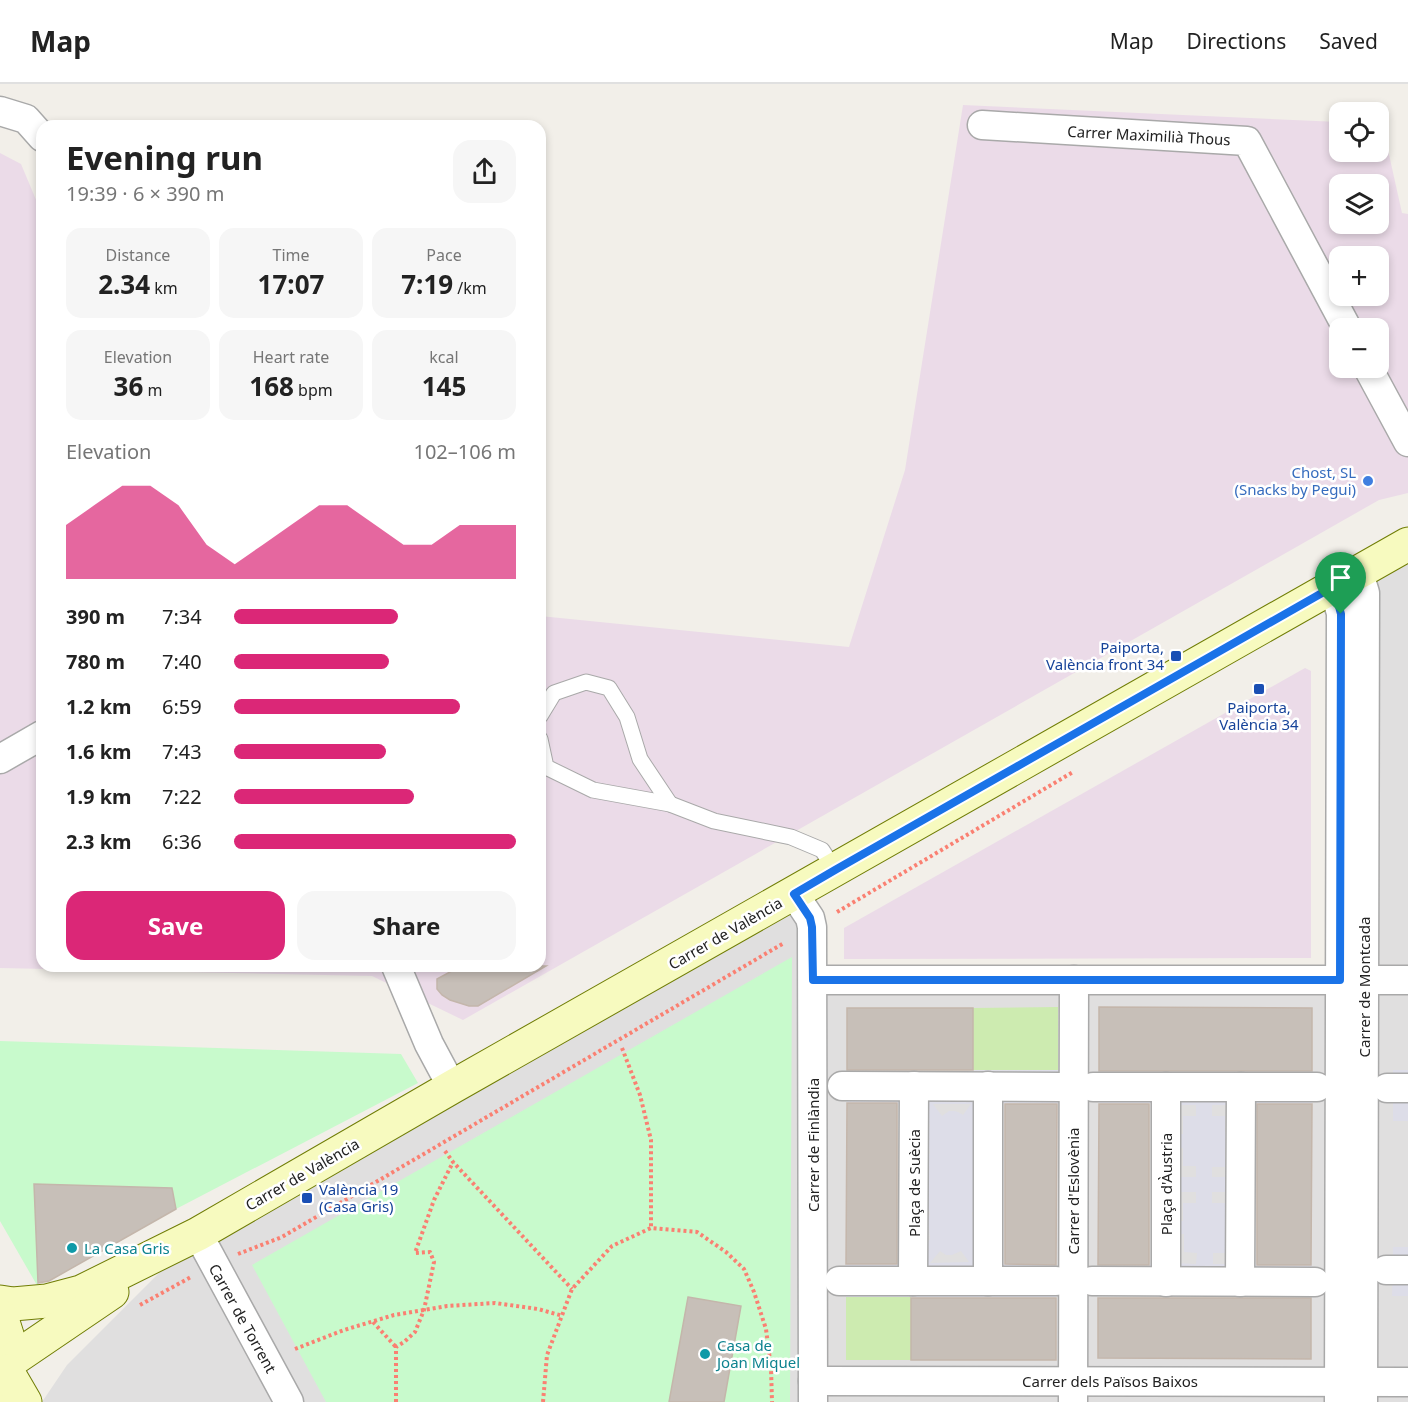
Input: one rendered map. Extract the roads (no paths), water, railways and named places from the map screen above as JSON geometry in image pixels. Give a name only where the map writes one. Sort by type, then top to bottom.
[{"type":"street","points":[[0,111],[26,119],[36,130]]},
{"type":"street","name":"Carrer Maximilià Thous","points":[[982,125],[1247,141],[1342,318]]},
{"type":"street","points":[[1373,378],[1408,442]]},
{"type":"street","name":"Carrer de València","points":[[0,1302],[13,1304],[47,1301],[81,1292],[198,1234],[452,1087],[1408,544]]},
{"type":"street","name":"Carrer de Montcada","points":[[1343,581],[1338,603],[1341,614],[1352,980],[1351,1392]]},
{"type":"street","points":[[0,759],[36,738]]},
{"type":"street","name":"Carrer de Finlàndia","points":[[794,894],[810,918],[812,927],[813,1392]]},
{"type":"street","points":[[399,972],[429,1044],[452,1087]]},
{"type":"street","points":[[813,980],[1408,980]]},
{"type":"street","name":"Carrer d'Eslovènia","points":[[1072,1392],[1074,980]]},
{"type":"street","points":[[842,1086],[1061,1087]]},
{"type":"street","name":"Plaça de Suècia","points":[[913,1281],[914,1086]]},
{"type":"street","points":[[988,1086],[988,1281]]},
{"type":"street","points":[[1093,1087],[1317,1087]]},
{"type":"street","name":"Plaça d'Àustria","points":[[1166,1087],[1166,1282]]},
{"type":"street","points":[[1240,1282],[1241,1087]]},
{"type":"street","name":"Carrer de València","points":[[6,1374],[198,1234]]},
{"type":"street","name":"Carrer de Torrent","points":[[198,1234],[289,1402]]},
{"type":"street","points":[[839,1281],[1056,1281]]},
{"type":"street","points":[[1092,1281],[1316,1282]]},
{"type":"street","points":[[0,1316],[10,1345],[6,1374],[25,1402]]},
{"type":"street","name":"Carrer dels Països Baixos","points":[[813,1392],[1351,1392],[1408,1382]]},
{"type":"lane","points":[[546,706],[554,693],[586,682],[609,688],[627,717],[640,759],[670,804]]},
{"type":"lane","points":[[546,767],[593,790],[670,804],[714,821],[791,837],[822,850],[835,870]]},
{"type":"place","name":"Chost, SL (Snacks by Pegui)","points":[[1368,481]]},
{"type":"place","name":"Paiporta, València front 34","points":[[1176,656]]},
{"type":"place","name":"Paiporta, València 34","points":[[1259,689]]},
{"type":"place","name":"València 19 (Casa Gris)","points":[[307,1198]]},
{"type":"place","name":"La Casa Gris","points":[[72,1248]]},
{"type":"place","name":"Casa de Joan Miquel","points":[[705,1354]]}]
